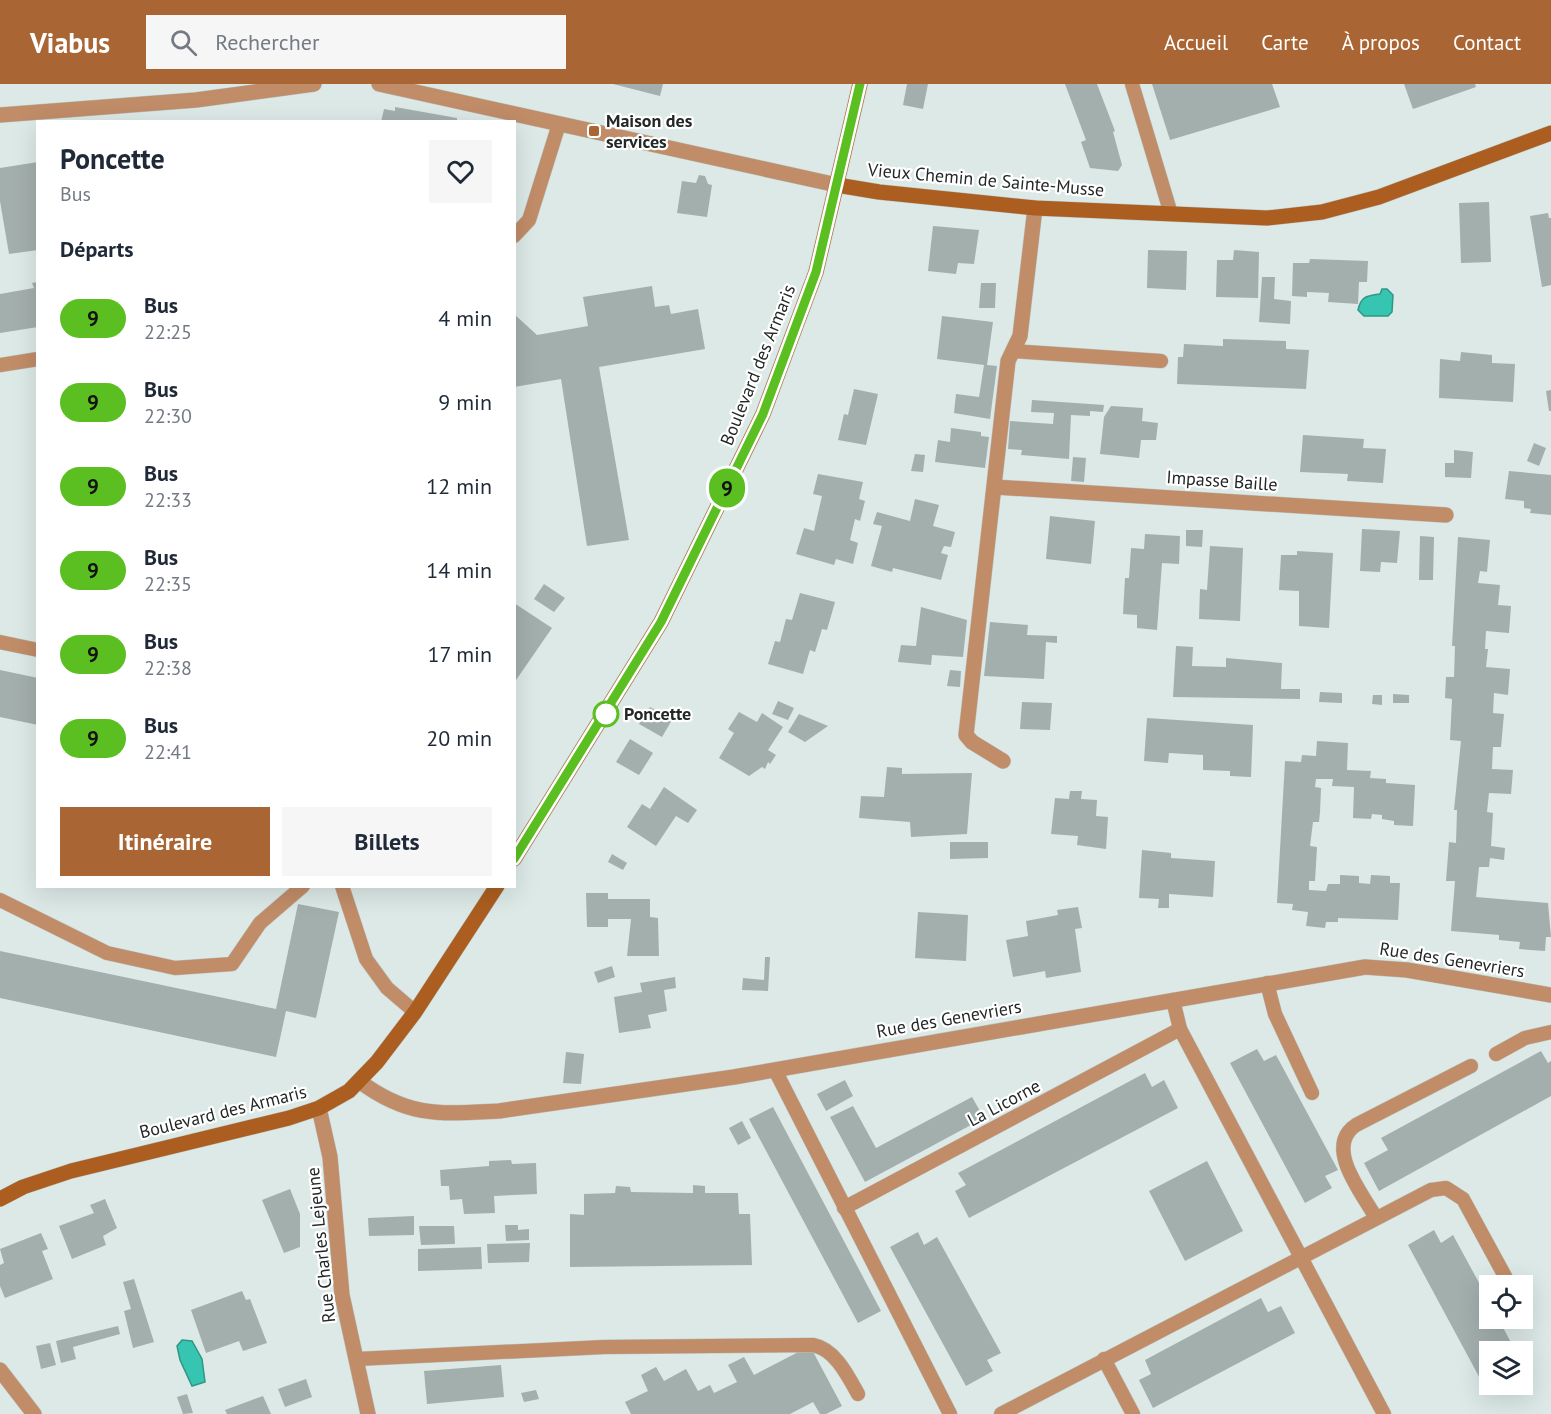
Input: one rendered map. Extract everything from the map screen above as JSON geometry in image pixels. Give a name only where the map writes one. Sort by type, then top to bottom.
[{"type":"main road","name":"Boulevard des Armaris","points":[[516,856],[661,622],[763,414],[816,272],[860,84]]},
{"type":"main road","name":"Vieux Chemin de Sainte-Musse","points":[[837,185],[879,192],[1035,208],[1267,218],[1322,212],[1379,197],[1551,133]]},
{"type":"main road","name":"Boulevard des Armaris","points":[[0,1199],[23,1187],[70,1171],[242,1130],[319,1108],[359,1082],[415,1012],[496,888]]},
{"type":"street","points":[[0,115],[196,100],[314,84]]},
{"type":"street","name":"Vieux Chemin de Sainte-Musse","points":[[379,84],[837,185]]},
{"type":"street","points":[[1003,761],[972,742],[966,735],[1008,361],[1020,336],[1035,208]]},
{"type":"street","name":"Impasse Baille","points":[[995,487],[1446,515]]},
{"type":"street","name":"Rue des Genevriers","points":[[359,1082],[380,1097],[405,1108],[460,1113],[498,1111],[640,1092],[775,1070],[1347,969],[1377,967],[1551,995]]},
{"type":"street","name":"Rue Charles Lejeune","points":[[319,1108],[330,1157],[342,1295],[368,1414]]},
{"type":"street","points":[[0,1370],[34,1414]]},
{"type":"lane","points":[[1132,84],[1171,214]]},
{"type":"lane","points":[[516,234],[529,220],[559,124]]},
{"type":"lane","points":[[1013,351],[1161,361]]},
{"type":"lane","points":[[0,365],[36,359]]},
{"type":"lane","points":[[0,642],[36,651]]},
{"type":"lane","points":[[0,900],[107,953],[175,968],[232,964],[260,923],[301,888]]},
{"type":"lane","points":[[343,888],[366,959],[387,988],[415,1012]]},
{"type":"lane","points":[[1268,983],[1275,1014],[1312,1093]]},
{"type":"lane","points":[[1173,1000],[1180,1029],[1384,1414]]},
{"type":"lane","name":"La Licorne","points":[[844,1208],[1180,1029]]},
{"type":"lane","points":[[1496,1054],[1525,1038],[1551,1032]]},
{"type":"lane","points":[[1376,1218],[1343,1155],[1346,1134],[1356,1125],[1471,1066]]},
{"type":"lane","points":[[775,1070],[950,1414]]},
{"type":"lane","points":[[1001,1414],[1431,1190],[1451,1190],[1463,1199],[1505,1275]]},
{"type":"lane","points":[[357,1359],[604,1347],[813,1345],[823,1348],[838,1363],[858,1394]]},
{"type":"lane","points":[[1104,1359],[1133,1414]]},
{"type":"shaded area","points":[[1382,289],[1387,289],[1393,295],[1392,312],[1388,316],[1364,316],[1358,310],[1363,299],[1380,294]]},
{"type":"shaded area","points":[[182,1340],[192,1341],[202,1359],[205,1382],[192,1386],[180,1360],[177,1346]]},
{"type":"building","points":[[613,84],[663,84],[660,96]]},
{"type":"building","points":[[907,84],[928,84],[923,109],[903,105]]},
{"type":"building","points":[[1065,84],[1097,84],[1115,131],[1113,132],[1122,165],[1118,171],[1090,168],[1081,142],[1086,140]]},
{"type":"building","points":[[1152,84],[1272,84],[1280,107],[1170,140]]},
{"type":"building","points":[[1404,84],[1475,84],[1476,87],[1413,109]]},
{"type":"building","points":[[395,107],[457,118],[457,120],[381,120],[384,109],[395,111]]},
{"type":"building","points":[[36,162],[36,250],[9,254],[0,201],[0,168]]},
{"type":"building","points":[[699,175],[705,176],[708,184],[712,185],[707,217],[677,213],[682,181],[696,183]]},
{"type":"building","points":[[1489,202],[1491,262],[1461,263],[1459,203]]},
{"type":"building","points":[[1548,213],[1551,218],[1551,285],[1542,287],[1530,216]]},
{"type":"building","points":[[933,226],[979,230],[974,264],[958,263],[956,274],[928,271]]},
{"type":"building","points":[[1148,250],[1187,251],[1186,290],[1147,288]]},
{"type":"building","points":[[1234,250],[1259,252],[1258,298],[1216,297],[1217,260],[1233,260]]},
{"type":"building","points":[[1310,259],[1368,261],[1367,282],[1359,282],[1358,304],[1328,302],[1329,293],[1307,292],[1307,297],[1292,296],[1293,263],[1309,263]]},
{"type":"building","points":[[1262,277],[1275,277],[1274,299],[1291,301],[1290,324],[1259,322]]},
{"type":"building","points":[[36,282],[36,327],[0,333],[0,294],[34,288],[32,283]]},
{"type":"building","points":[[981,283],[996,283],[995,308],[979,308]]},
{"type":"building","points":[[652,286],[655,307],[669,305],[671,314],[698,309],[705,349],[599,367],[629,540],[587,546],[561,379],[516,387],[516,316],[537,335],[588,326],[583,297]]},
{"type":"building","points":[[942,316],[993,322],[987,365],[997,366],[990,419],[954,413],[956,394],[979,397],[984,365],[937,359]]},
{"type":"building","points":[[1223,339],[1286,341],[1286,349],[1309,350],[1306,389],[1177,384],[1178,357],[1183,357],[1184,344],[1223,346]]},
{"type":"building","points":[[1461,352],[1492,355],[1492,363],[1515,364],[1513,402],[1439,398],[1440,359],[1460,361]]},
{"type":"building","points":[[854,389],[878,394],[866,445],[838,440],[844,414],[848,415]]},
{"type":"building","points":[[1551,390],[1551,411],[1549,411],[1546,391]]},
{"type":"building","points":[[1032,400],[1104,405],[1103,412],[1090,411],[1090,416],[1071,415],[1069,459],[1021,455],[1022,450],[1008,449],[1010,421],[1053,424],[1054,413],[1031,412]]},
{"type":"building","points":[[1111,406],[1143,408],[1142,421],[1158,423],[1156,440],[1141,440],[1139,458],[1100,454],[1104,417]]},
{"type":"building","points":[[951,428],[981,432],[981,436],[989,437],[985,468],[935,462],[938,440],[950,442]]},
{"type":"building","points":[[1303,435],[1364,439],[1363,448],[1386,449],[1383,483],[1347,481],[1348,474],[1300,472]]},
{"type":"building","points":[[1534,443],[1546,448],[1539,466],[1527,461]]},
{"type":"building","points":[[1454,450],[1473,452],[1471,478],[1445,477],[1445,463],[1454,463]]},
{"type":"building","points":[[915,454],[925,455],[923,472],[911,471]]},
{"type":"building","points":[[1073,457],[1086,458],[1084,482],[1071,481]]},
{"type":"building","points":[[1509,471],[1551,475],[1551,515],[1530,513],[1531,509],[1524,508],[1524,501],[1505,499]]},
{"type":"building","points":[[818,474],[863,482],[859,499],[865,501],[860,521],[855,519],[850,540],[858,543],[853,564],[836,559],[834,565],[796,554],[804,528],[814,531],[822,496],[813,494]]},
{"type":"building","points":[[915,499],[939,505],[933,526],[955,532],[951,547],[944,546],[941,553],[948,555],[941,580],[893,568],[892,572],[871,566],[882,526],[873,524],[877,512],[910,521]]},
{"type":"building","points":[[1050,516],[1095,521],[1091,564],[1046,559]]},
{"type":"building","points":[[1362,529],[1400,531],[1397,563],[1381,562],[1380,572],[1360,571]]},
{"type":"building","points":[[1186,530],[1203,530],[1202,547],[1186,546]]},
{"type":"building","points":[[1145,534],[1180,536],[1179,564],[1162,563],[1157,630],[1137,628],[1137,615],[1123,614],[1125,578],[1129,578],[1131,548],[1144,549]]},
{"type":"building","points":[[1420,536],[1434,537],[1433,580],[1419,580]]},
{"type":"building","points":[[1458,537],[1490,540],[1487,572],[1480,571],[1478,583],[1500,585],[1498,605],[1511,606],[1509,633],[1486,631],[1485,649],[1488,649],[1486,667],[1510,669],[1508,695],[1494,693],[1493,713],[1504,714],[1501,747],[1493,747],[1492,769],[1513,770],[1511,794],[1489,793],[1487,812],[1493,813],[1491,846],[1505,848],[1504,860],[1490,858],[1489,867],[1479,867],[1476,897],[1548,903],[1551,937],[1546,937],[1545,951],[1519,949],[1520,942],[1499,940],[1499,935],[1451,931],[1455,881],[1446,881],[1449,842],[1456,843],[1457,810],[1454,810],[1461,741],[1450,740],[1452,699],[1445,698],[1446,677],[1454,677],[1455,646],[1452,646]]},
{"type":"building","points":[[1210,546],[1243,548],[1240,621],[1199,619],[1200,589],[1207,590]]},
{"type":"building","points":[[1297,551],[1333,553],[1329,628],[1299,626],[1299,591],[1279,590],[1281,555],[1297,555]]},
{"type":"building","points":[[544,584],[565,598],[554,612],[534,599]]},
{"type":"building","points":[[800,593],[835,602],[827,630],[822,629],[815,652],[810,650],[803,674],[768,664],[775,641],[780,642],[786,619],[792,620]]},
{"type":"building","points":[[516,604],[552,628],[516,680]]},
{"type":"building","points":[[921,607],[967,620],[963,657],[932,655],[931,665],[898,662],[901,645],[916,646]]},
{"type":"building","points":[[990,622],[1028,625],[1027,635],[1057,636],[1057,643],[1046,642],[1044,679],[984,676]]},
{"type":"building","points":[[1176,646],[1193,647],[1192,666],[1226,667],[1226,658],[1282,663],[1281,689],[1300,689],[1300,699],[1173,697]]},
{"type":"building","points":[[0,670],[36,678],[36,725],[0,717]]},
{"type":"building","points":[[950,670],[961,671],[960,687],[947,686]]},
{"type":"building","points":[[1320,692],[1342,693],[1342,703],[1319,702]]},
{"type":"building","points":[[1393,694],[1409,695],[1409,703],[1393,703]]},
{"type":"building","points":[[1373,695],[1382,695],[1382,705],[1372,704]]},
{"type":"building","points":[[778,701],[794,708],[788,720],[772,714]]},
{"type":"building","points":[[1022,702],[1052,703],[1050,730],[1020,729]]},
{"type":"building","points":[[650,707],[672,720],[662,737],[639,724]]},
{"type":"building","points":[[739,712],[757,722],[762,713],[783,727],[768,750],[776,755],[770,764],[768,762],[765,769],[762,767],[749,776],[719,758],[734,733],[728,729]]},
{"type":"building","points":[[799,714],[828,726],[805,742],[788,732]]},
{"type":"building","points":[[1147,718],[1253,725],[1251,777],[1230,776],[1230,771],[1203,770],[1203,755],[1169,753],[1168,763],[1144,761]]},
{"type":"building","points":[[630,739],[653,753],[639,775],[616,762]]},
{"type":"building","points":[[1317,741],[1348,743],[1347,770],[1371,771],[1370,778],[1386,779],[1386,783],[1415,785],[1413,826],[1394,825],[1394,821],[1382,819],[1382,815],[1372,814],[1371,819],[1353,818],[1354,787],[1332,786],[1333,779],[1316,779],[1315,787],[1321,788],[1320,812],[1319,822],[1313,822],[1310,846],[1317,847],[1315,881],[1309,881],[1309,890],[1326,891],[1328,884],[1340,884],[1340,875],[1359,876],[1359,883],[1370,884],[1371,875],[1390,876],[1390,883],[1400,883],[1398,920],[1338,918],[1338,922],[1326,922],[1325,928],[1306,926],[1308,912],[1292,910],[1293,904],[1277,903],[1285,761],[1301,762],[1302,755],[1316,756]]},
{"type":"building","points":[[887,767],[902,768],[902,774],[972,773],[967,834],[911,837],[910,822],[859,818],[861,796],[884,797]]},
{"type":"building","points":[[664,787],[697,810],[688,823],[676,816],[656,846],[627,827],[642,804],[650,809]]},
{"type":"building","points":[[1070,791],[1082,791],[1081,799],[1097,800],[1096,816],[1108,817],[1106,849],[1077,845],[1078,836],[1051,834],[1055,798],[1069,799]]},
{"type":"building","points":[[950,842],[988,842],[988,858],[950,859]]},
{"type":"building","points":[[1142,850],[1171,853],[1171,858],[1215,861],[1213,897],[1169,894],[1169,908],[1158,908],[1159,899],[1139,898]]},
{"type":"building","points":[[612,854],[627,863],[623,870],[608,862]]},
{"type":"building","points":[[586,893],[608,893],[608,899],[650,899],[650,917],[658,918],[659,956],[627,956],[631,919],[608,919],[608,927],[587,927]]},
{"type":"building","points":[[298,904],[339,912],[316,1018],[286,1011],[276,1057],[0,998],[0,951],[276,1009]]},
{"type":"building","points":[[1078,907],[1082,928],[1075,929],[1081,972],[1046,978],[1045,971],[1013,977],[1006,940],[1028,936],[1026,921],[1058,915],[1057,910]]},
{"type":"building","points":[[918,912],[968,915],[966,961],[915,958]]},
{"type":"building","points":[[765,957],[770,957],[768,991],[742,990],[743,978],[764,980]]},
{"type":"building","points":[[612,966],[615,977],[598,983],[594,972]]},
{"type":"building","points":[[675,977],[676,988],[664,990],[667,1011],[648,1015],[651,1028],[619,1033],[614,997],[642,992],[640,983]]},
{"type":"building","points":[[1257,1049],[1264,1061],[1276,1055],[1338,1170],[1325,1176],[1332,1188],[1305,1203],[1230,1063]]},
{"type":"building","points":[[1541,1051],[1548,1063],[1551,1061],[1551,1096],[1379,1191],[1364,1163],[1388,1150],[1381,1138]]},
{"type":"building","points":[[566,1052],[584,1054],[581,1084],[563,1083]]},
{"type":"building","points":[[1145,1073],[1152,1087],[1164,1080],[1178,1108],[969,1218],[955,1191],[966,1185],[958,1173]]},
{"type":"building","points":[[845,1080],[853,1096],[826,1111],[817,1094]]},
{"type":"building","points":[[972,1097],[984,1118],[865,1182],[830,1117],[853,1106],[876,1148]]},
{"type":"building","points":[[773,1107],[881,1311],[858,1323],[749,1119]]},
{"type":"building","points":[[742,1121],[751,1138],[738,1145],[729,1128]]},
{"type":"building","points":[[511,1160],[512,1164],[536,1163],[537,1194],[494,1196],[495,1213],[464,1214],[462,1199],[450,1200],[449,1186],[441,1186],[440,1170],[489,1166],[489,1161]]},
{"type":"building","points":[[1207,1161],[1243,1231],[1185,1261],[1149,1191]]},
{"type":"building","points":[[693,1185],[705,1186],[705,1193],[738,1193],[739,1214],[750,1214],[752,1265],[570,1267],[570,1214],[584,1215],[584,1194],[615,1193],[616,1186],[630,1187],[631,1192],[693,1193]]},
{"type":"building","points":[[290,1189],[300,1214],[300,1247],[284,1253],[262,1200]]},
{"type":"building","points":[[105,1199],[117,1228],[103,1236],[106,1245],[72,1259],[59,1226],[94,1213],[90,1205]]},
{"type":"building","points":[[414,1216],[414,1235],[369,1236],[368,1218]]},
{"type":"building","points":[[505,1225],[518,1225],[518,1230],[529,1229],[529,1240],[506,1241]]},
{"type":"building","points":[[419,1226],[454,1226],[455,1244],[421,1245]]},
{"type":"building","points":[[1434,1230],[1441,1243],[1453,1235],[1479,1283],[1479,1329],[1504,1329],[1510,1341],[1479,1341],[1479,1377],[1408,1245]]},
{"type":"building","points":[[918,1232],[924,1245],[937,1237],[1001,1353],[987,1360],[993,1371],[966,1386],[890,1247]]},
{"type":"building","points":[[41,1233],[48,1249],[42,1251],[53,1279],[5,1298],[0,1286],[0,1265],[4,1263],[0,1249]]},
{"type":"building","points":[[530,1243],[529,1262],[488,1263],[487,1244]]},
{"type":"building","points":[[481,1247],[482,1269],[418,1271],[418,1249]]},
{"type":"building","points":[[134,1279],[154,1342],[133,1348],[124,1311],[131,1309],[123,1282]]},
{"type":"building","points":[[242,1291],[246,1300],[250,1299],[267,1343],[243,1351],[239,1341],[206,1353],[191,1310]]},
{"type":"building","points":[[1261,1298],[1268,1312],[1281,1306],[1295,1333],[1153,1408],[1139,1380],[1151,1374],[1145,1360]]},
{"type":"building","points":[[118,1326],[120,1334],[73,1347],[76,1359],[61,1363],[56,1341]]},
{"type":"building","points":[[50,1343],[56,1365],[41,1369],[36,1346]]},
{"type":"building","points":[[810,1346],[842,1406],[826,1414],[820,1414],[813,1402],[790,1414],[631,1414],[625,1402],[648,1391],[641,1375],[656,1367],[664,1381],[686,1369],[698,1391],[710,1385],[714,1393],[737,1382],[728,1365],[744,1357],[754,1375]]},
{"type":"building","points":[[501,1365],[504,1397],[427,1404],[424,1371]]},
{"type":"building","points":[[306,1379],[312,1397],[285,1407],[278,1389]]},
{"type":"building","points":[[536,1390],[539,1399],[524,1402],[521,1393]]},
{"type":"building","points":[[187,1394],[193,1413],[183,1414],[177,1397]]},
{"type":"building","points":[[263,1396],[271,1414],[227,1414],[225,1410]]},
{"type":"bus line","name":"9","points":[[516,856],[661,622],[763,414],[816,272],[860,84]]},
{"type":"place","name":"Maison des services","points":[[594,131]]},
{"type":"place","name":"Poncette","points":[[606,714]]}]
